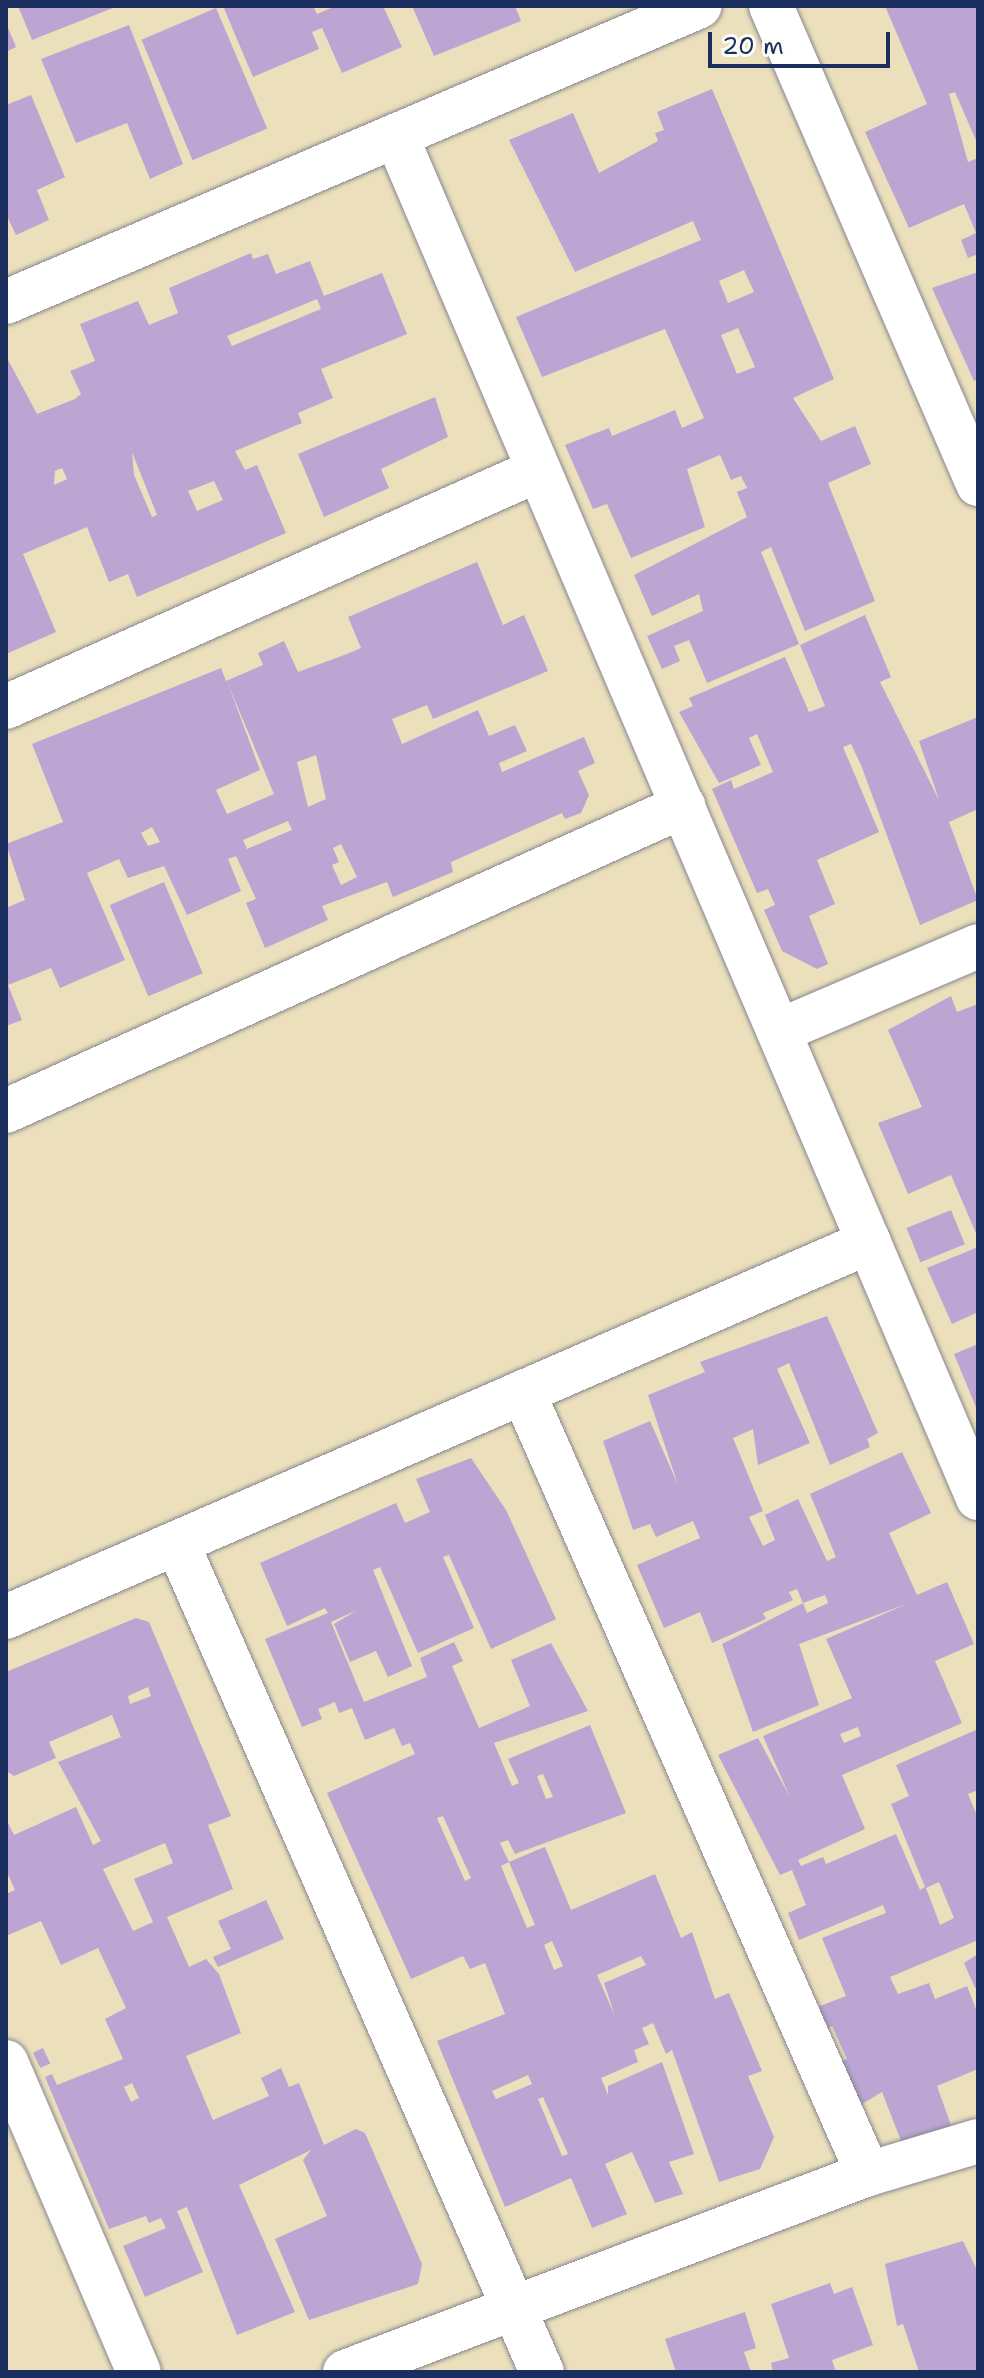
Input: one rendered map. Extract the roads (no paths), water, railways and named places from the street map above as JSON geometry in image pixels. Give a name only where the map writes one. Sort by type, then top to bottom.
[{"type":"street","points":[[6,302],[397,138],[700,6]]},
{"type":"street","points":[[771,6],[978,484]]},
{"type":"street","points":[[397,138],[978,1498]]},
{"type":"street","points":[[6,707],[538,470]]},
{"type":"street","points":[[6,1111],[683,806]]},
{"type":"street","points":[[779,1031],[978,946]]},
{"type":"street","points":[[6,1617],[869,1242]]},
{"type":"street","points":[[523,1392],[868,2174]]},
{"type":"street","points":[[177,1543],[542,2372]]},
{"type":"street","points":[[6,2062],[139,2372]]},
{"type":"street","points":[[345,2372],[868,2174],[978,2141]]}]
